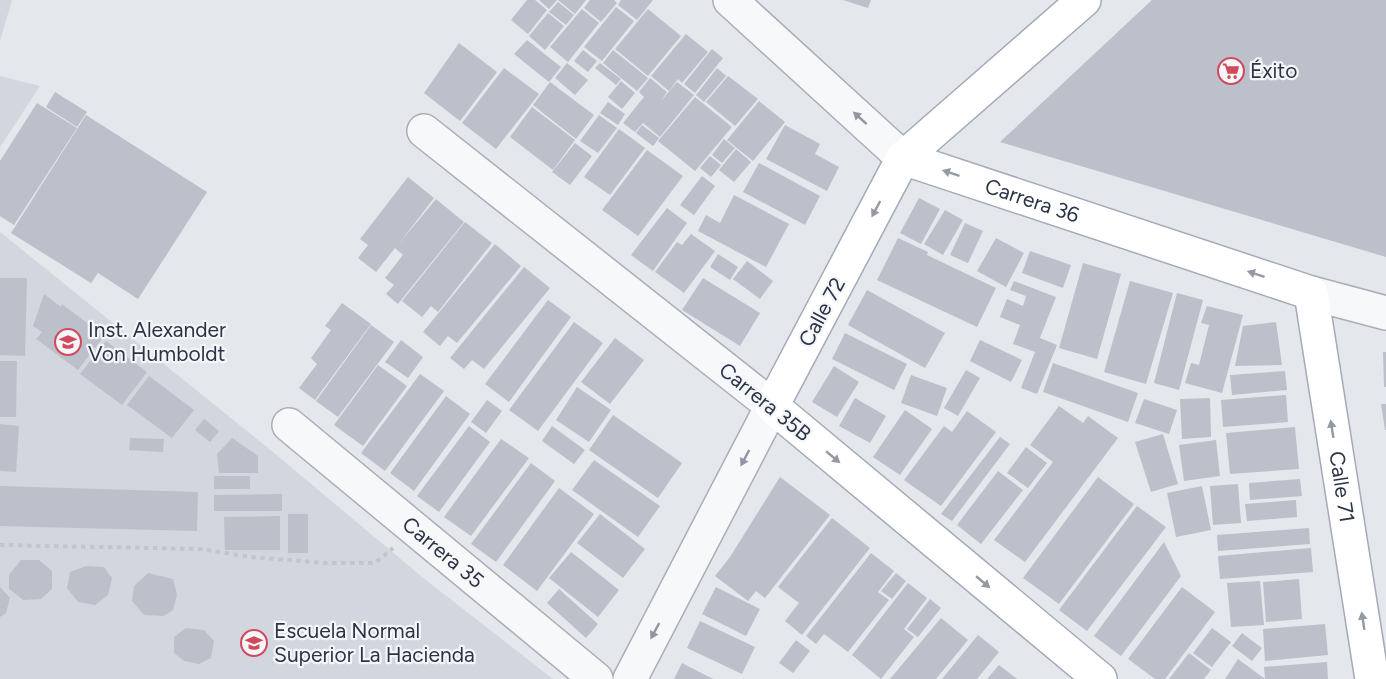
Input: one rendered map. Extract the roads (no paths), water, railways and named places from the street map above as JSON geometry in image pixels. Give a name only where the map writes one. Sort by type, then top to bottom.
[{"type":"main road","name":"Calle 72","points":[[772,406],[903,158],[1084,0]]},
{"type":"main road","name":"Carrera 36","points":[[903,158],[1311,292]]},
{"type":"main road","name":"Calle 71","points":[[1311,292],[1372,679]]},
{"type":"main road","name":"Carrera 35B","points":[[772,406],[1101,679]]},
{"type":"street","name":"Carrera 36","points":[[730,0],[903,158]]},
{"type":"street","name":"Carrera 35B","points":[[424,131],[772,406]]},
{"type":"street","name":"Carrera 36","points":[[1311,292],[1386,313]]},
{"type":"street","name":"Calle 72","points":[[630,679],[772,406]]},
{"type":"street","name":"Carrera 35","points":[[289,425],[596,679]]},
{"type":"place","name":"Éxito","points":[[1231,71]]},
{"type":"place","name":"Inst. Alexander Von Humboldt","points":[[68,342]]},
{"type":"place","name":"Escuela Normal Superior La Hacienda","points":[[254,643]]}]
